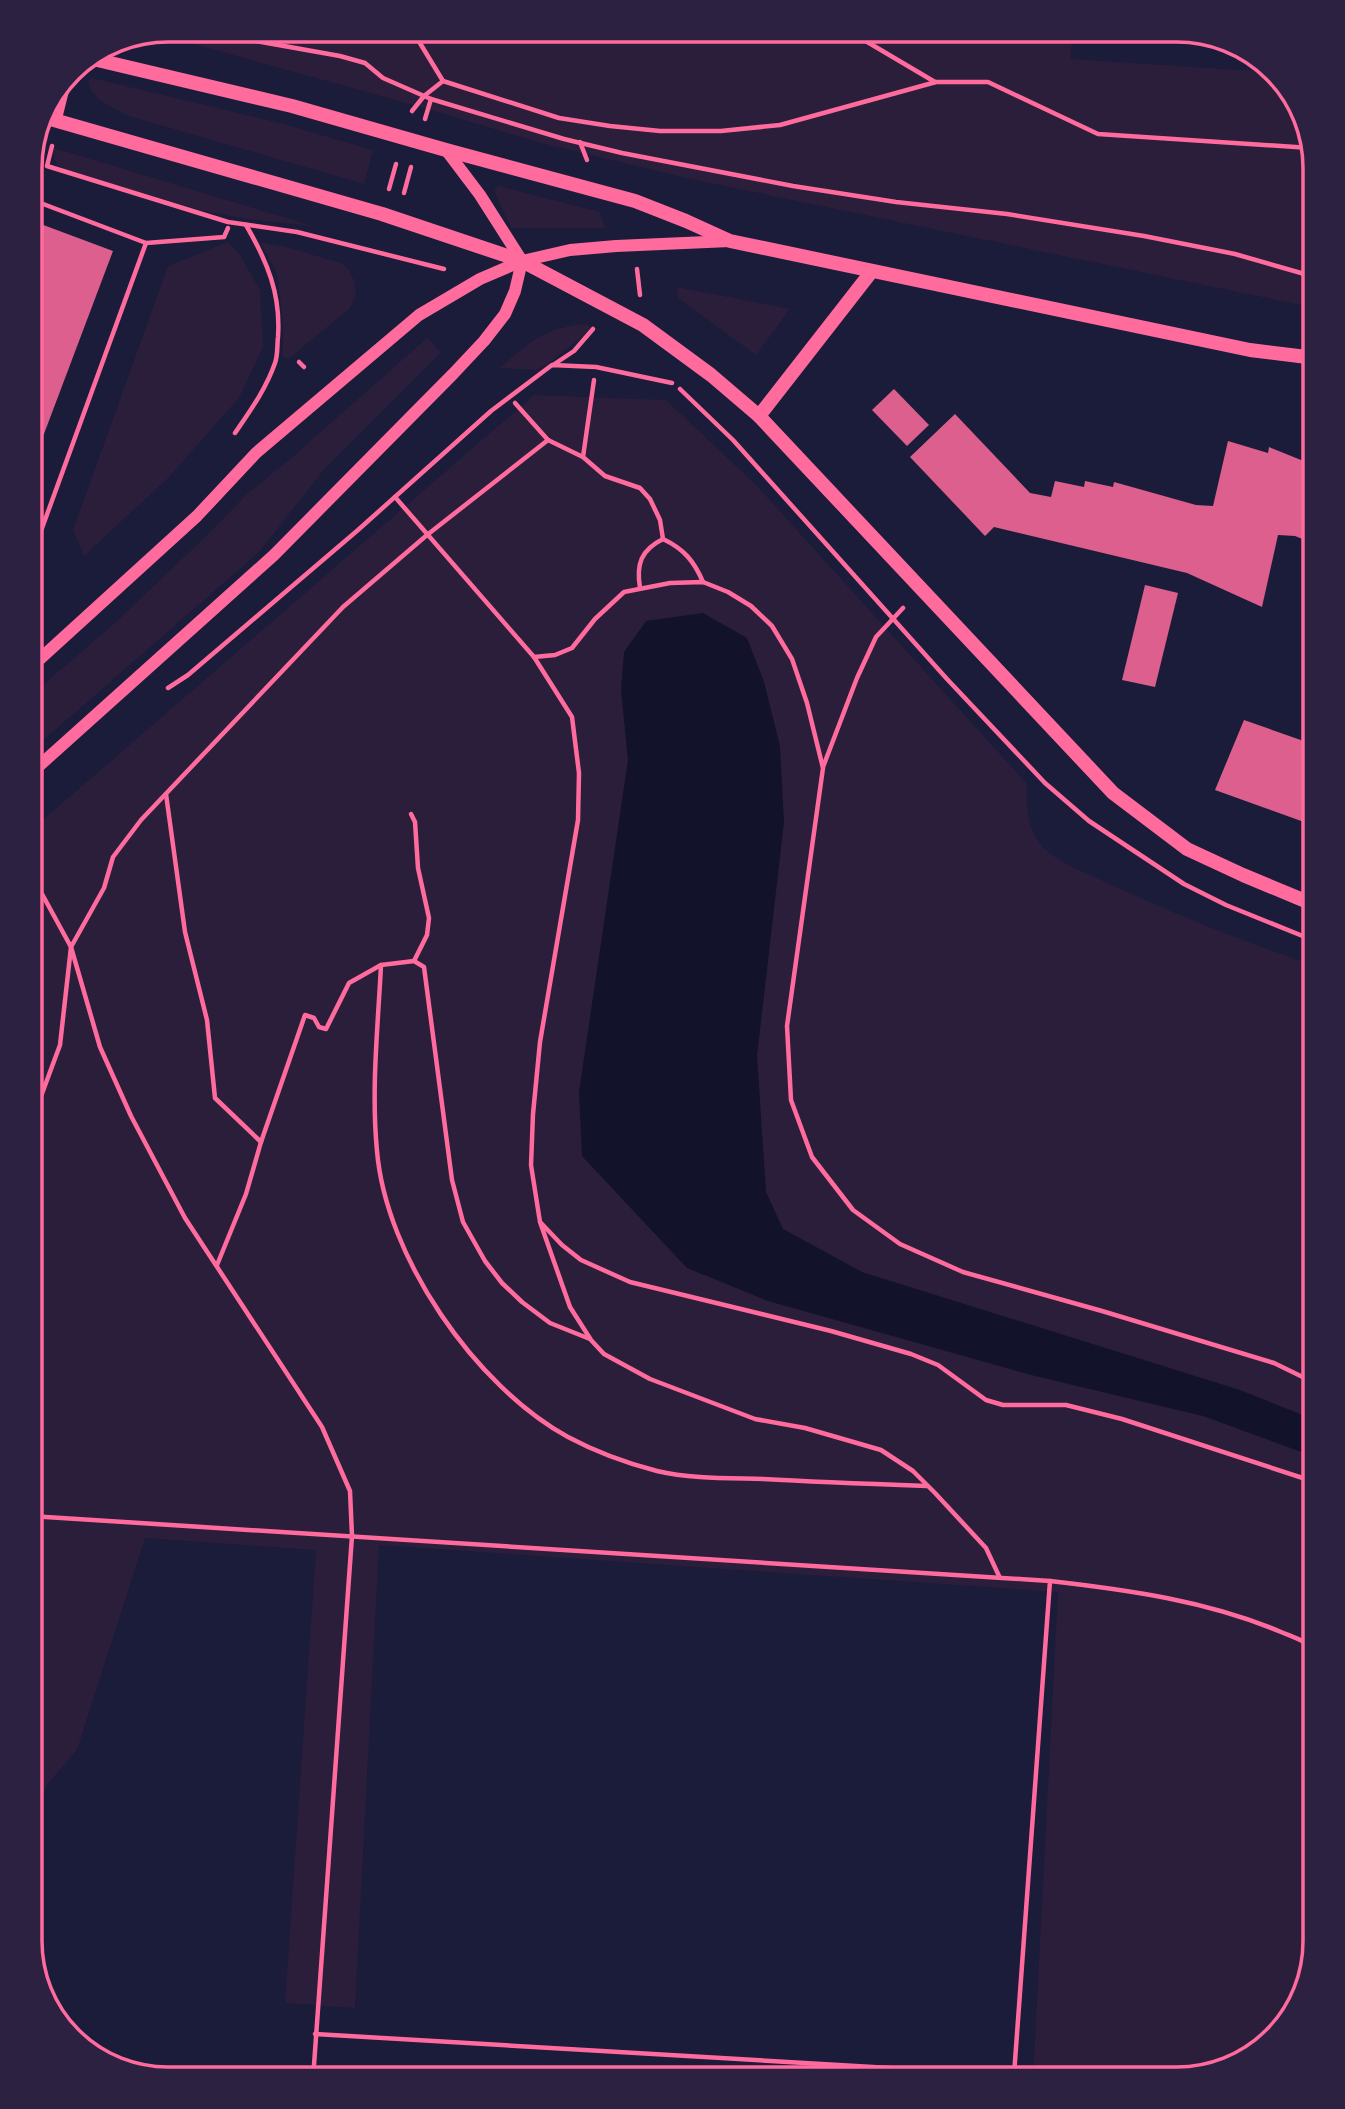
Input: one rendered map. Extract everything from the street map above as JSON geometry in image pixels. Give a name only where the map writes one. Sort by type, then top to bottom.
[{"type":"main road","points":[[102,61],[292,106],[635,201],[730,241],[1250,349],[1303,356]]},
{"type":"main road","points":[[52,120],[397,219],[522,261],[642,325],[711,375],[759,416],[1113,793],[1161,832],[1187,849],[1243,876],[1303,900]]},
{"type":"main road","points":[[759,416],[872,271]]},
{"type":"street","points":[[57,122],[64,97]]},
{"type":"street","points":[[42,763],[274,555],[453,374],[505,314],[515,290],[522,261],[480,195],[446,150]]},
{"type":"street","points":[[42,657],[197,516],[256,453],[419,315],[480,279],[522,261],[582,249],[648,243],[730,241]]},
{"type":"path","points":[[262,42],[365,63],[383,78],[431,99],[564,139],[622,153],[793,186],[896,202],[1007,214],[1144,236],[1235,254],[1303,274]]},
{"type":"path","points":[[419,42],[443,81],[559,118],[622,127],[709,131],[780,125],[936,82],[988,82],[1098,134],[1301,147]]},
{"type":"path","points":[[868,42],[936,82]]},
{"type":"path","points":[[412,111],[424,96],[443,81]]},
{"type":"path","points":[[387,254],[431,99]]},
{"type":"path","points":[[57,122],[47,166],[228,222],[297,232],[360,246]]},
{"type":"path","points":[[389,190],[398,159]]},
{"type":"path","points":[[42,204],[146,243],[224,237],[228,228]]},
{"type":"path","points":[[233,436],[259,397],[276,361],[276,291],[266,261],[246,225]]},
{"type":"path","points":[[42,528],[146,243]]},
{"type":"path","points":[[636,265],[640,295]]},
{"type":"path","points":[[159,694],[188,675],[491,411],[574,351],[592,330]]},
{"type":"path","points":[[299,362],[304,367]]},
{"type":"path","points":[[552,365],[596,367],[672,383]]},
{"type":"path","points":[[583,457],[594,380]]},
{"type":"path","points":[[515,403],[548,440],[583,457],[606,476],[640,488],[650,499],[660,520],[663,539]]},
{"type":"path","points":[[42,1094],[60,1045],[71,947],[104,888],[113,857],[141,820],[343,607],[548,440]]},
{"type":"path","points":[[395,497],[534,657],[572,717],[579,772],[578,820],[540,1042],[531,1165],[540,1222],[570,1307],[591,1340],[604,1354],[650,1379],[755,1419],[805,1428],[881,1450],[913,1471],[928,1486],[986,1548],[1000,1577]]},
{"type":"path","points":[[663,539],[685,552],[696,565],[703,582]]},
{"type":"path","points":[[640,588],[637,572],[641,557],[652,545],[663,539]]},
{"type":"path","points":[[534,657],[555,655],[572,648],[595,619],[624,592],[670,583],[703,582],[728,592],[751,606],[772,626],[792,659],[807,703],[823,768]]},
{"type":"path","points":[[920,590],[876,637],[857,678],[823,768],[787,1026],[791,1100],[812,1157],[853,1210],[900,1244],[963,1272],[1273,1363],[1303,1377]]},
{"type":"path","points":[[166,794],[185,932],[207,1020],[215,1098],[261,1142]]},
{"type":"path","points":[[411,814],[415,822],[418,868],[429,918],[427,934],[414,961]]},
{"type":"path","points":[[42,894],[71,947],[100,1047],[131,1116],[185,1218],[322,1427],[350,1491],[352,1536],[314,2067]]},
{"type":"path","points":[[217,1265],[246,1194],[305,1015],[314,1018],[319,1027],[326,1029],[349,983],[381,965],[414,961],[424,967],[429,986],[439,1091],[453,1180],[463,1222],[485,1261],[502,1283],[522,1302],[550,1323],[591,1340]]},
{"type":"path","points":[[381,965],[375,1099],[377,1152],[386,1200],[409,1259],[443,1320],[482,1367],[519,1402],[566,1436],[611,1457],[660,1472],[719,1478],[928,1486]]},
{"type":"path","points":[[540,1222],[562,1245],[582,1260],[630,1282],[831,1331],[911,1354],[938,1365],[986,1400],[1003,1405],[1066,1405],[1122,1419],[1303,1478]]},
{"type":"path","points":[[42,1517],[1050,1581],[1141,1592],[1199,1605],[1263,1624],[1303,1643]]},
{"type":"path","points":[[1015,2067],[1050,1581]]},
{"type":"path","points":[[315,2034],[878,2067]]},
{"type":"shaded area","points":[[186,42],[1072,42],[1071,59],[1258,71],[1282,98],[1301,143],[1303,306],[686,178],[541,143]]},
{"type":"shaded area","points":[[92,78],[280,123],[373,150],[364,184],[129,116],[110,107],[93,93],[88,81]]},
{"type":"shaded area","points":[[54,148],[313,226],[203,211],[65,170],[55,161]]},
{"type":"shaded area","points":[[498,186],[600,212],[605,228],[511,228],[494,191]]},
{"type":"shaded area","points":[[228,242],[240,255],[260,290],[263,347],[239,398],[168,478],[84,556],[73,530],[168,266]]},
{"type":"shaded area","points":[[260,242],[341,263],[349,270],[354,281],[356,296],[349,309],[288,359],[283,357],[283,321],[277,273]]},
{"type":"shaded area","points":[[677,287],[790,309],[756,355],[678,298]]},
{"type":"shaded area","points":[[584,324],[590,326],[588,332],[548,364],[536,370],[500,368],[538,338],[558,329]]},
{"type":"shaded area","points":[[427,338],[441,352],[326,467],[259,552],[42,742],[42,686],[115,623],[249,492]]},
{"type":"shaded area","points":[[534,395],[666,400],[757,486],[1027,784],[1031,826],[1045,849],[1072,866],[1127,892],[1234,937],[1303,962],[1303,1941],[1299,1974],[1290,1997],[1272,2024],[1247,2046],[1202,2065],[1034,2067],[1058,1592],[379,1545],[355,2008],[285,2003],[316,1550],[145,1538],[77,1750],[42,1794],[42,821]]},
{"type":"shaded area","points":[[703,613],[747,638],[764,682],[780,746],[784,822],[757,1056],[766,1192],[783,1229],[862,1272],[1240,1390],[1303,1415],[1303,1453],[1203,1416],[1035,1376],[768,1301],[687,1268],[582,1156],[579,1092],[628,760],[621,690],[624,652],[646,621]]},
{"type":"building","points":[[42,224],[113,251],[42,439]]},
{"type":"building","points":[[894,389],[929,425],[907,446],[872,410]]},
{"type":"building","points":[[955,414],[1030,493],[1051,497],[1055,481],[1084,487],[1085,481],[1113,487],[1114,482],[1196,505],[1213,506],[1228,441],[1268,453],[1269,447],[1303,461],[1303,539],[1278,535],[1262,607],[1187,573],[994,527],[985,536],[910,457]]},
{"type":"building","points":[[1145,585],[1178,593],[1155,687],[1122,680]]},
{"type":"building","points":[[1244,720],[1303,741],[1303,822],[1215,790]]}]
